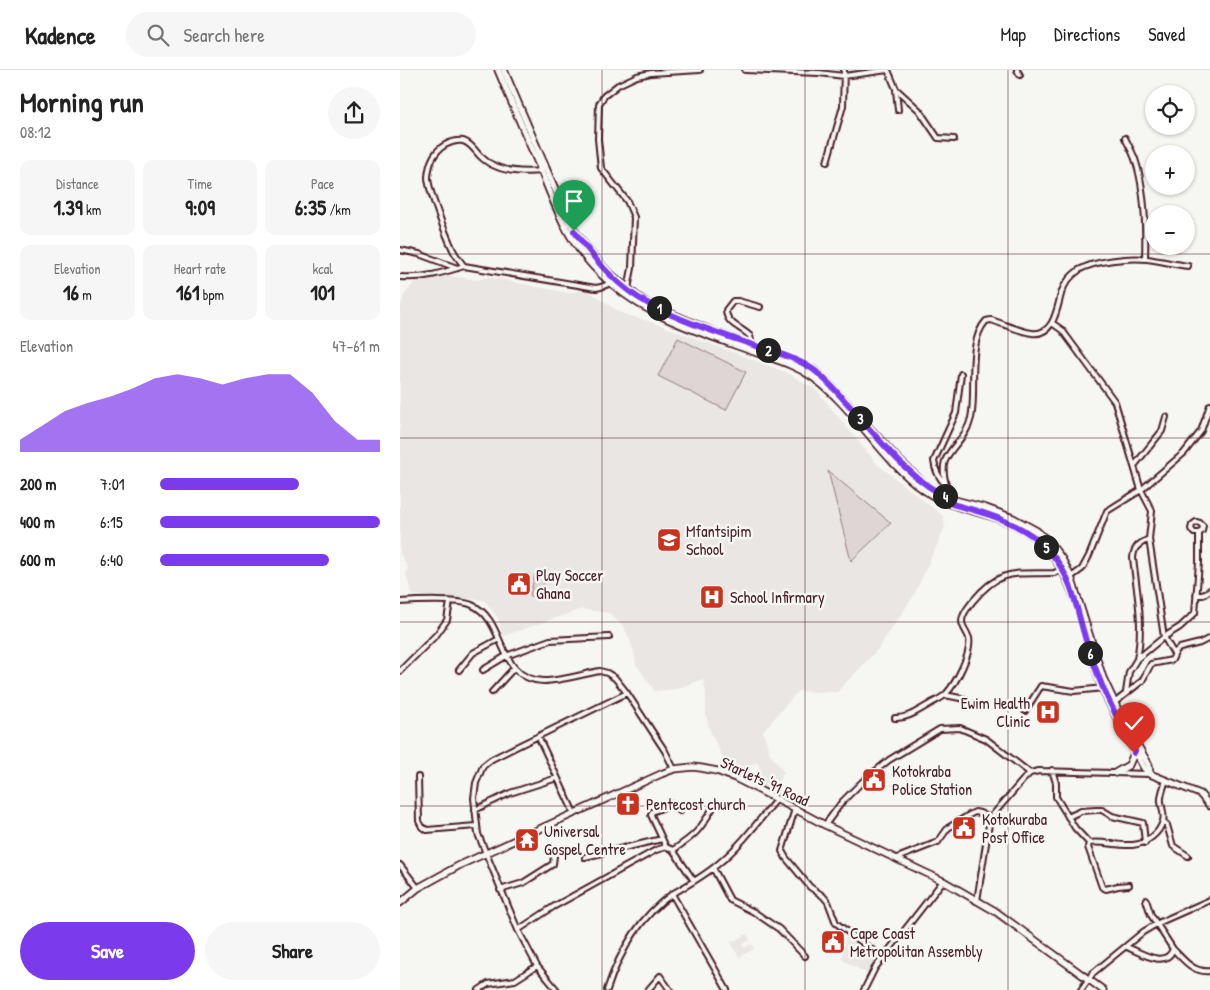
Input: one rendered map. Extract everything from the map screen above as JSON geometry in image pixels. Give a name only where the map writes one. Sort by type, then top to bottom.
[{"type":"street","points":[[498,70],[544,171]]},
{"type":"street","points":[[504,70],[567,231],[586,257],[628,289],[642,303],[714,332],[794,360],[814,370],[922,482],[951,501],[1019,526],[1044,546],[1062,569],[1071,588],[1089,648],[1105,688],[1135,751],[1144,768],[1150,774]]},
{"type":"street","points":[[638,70],[642,75]]},
{"type":"street","points":[[628,289],[632,268],[634,217],[627,201],[601,168],[598,151],[600,104],[604,96],[618,85],[642,75],[700,70]]},
{"type":"street","points":[[745,70],[844,76],[888,70],[896,90],[898,110]]},
{"type":"street","points":[[827,162],[843,106],[844,70]]},
{"type":"street","points":[[1017,70],[1020,75]]},
{"type":"street","points":[[896,90],[919,110],[938,138],[954,139]]},
{"type":"street","points":[[1125,138],[1135,159],[1140,180],[1146,231],[1145,259]]},
{"type":"street","points":[[464,266],[454,251],[429,182],[429,170],[434,154],[439,148],[450,142],[463,141],[469,143],[484,159],[502,169],[544,171]]},
{"type":"street","points":[[400,250],[425,256],[457,268]]},
{"type":"street","points":[[951,501],[946,485],[945,461],[960,442],[972,418],[972,373],[981,326],[986,321],[991,320],[1036,333],[1043,330],[1052,323],[1056,316],[1063,290],[1068,280],[1090,264],[1145,259],[1188,266]]},
{"type":"street","points":[[400,277],[430,276],[464,266],[597,287],[611,282]]},
{"type":"street","points":[[605,273],[611,282],[678,324],[712,338],[792,365],[809,375],[828,390],[918,486],[934,497],[1000,512],[1030,527],[1044,537],[1058,553],[1071,576],[1105,688]]},
{"type":"street","points":[[597,287],[605,273]]},
{"type":"street","points":[[752,345],[750,336],[730,322],[726,315],[726,310],[733,302],[738,301],[760,307]]},
{"type":"street","points":[[1052,323],[1062,330],[1115,402],[1141,490],[1152,511],[1149,539],[1164,637],[1174,654]]},
{"type":"street","points":[[946,485],[938,476],[934,461],[956,413],[961,374]]},
{"type":"street","points":[[1071,576],[1082,569],[1086,562],[1107,511],[1141,490],[1184,453],[1201,431],[1210,405]]},
{"type":"street","points":[[1134,466],[1162,431],[1166,417]]},
{"type":"street","points":[[1126,692],[1129,672],[1137,659],[1193,616],[1199,563],[1198,534]]},
{"type":"street","points":[[1137,659],[1141,633],[1141,617],[1132,558],[1133,551],[1137,545],[1149,539]]},
{"type":"street","points":[[895,718],[912,714],[945,695],[963,665],[969,645],[969,637],[962,624],[962,617],[981,591],[995,579],[1006,574],[1054,573],[1062,569]]},
{"type":"street","points":[[1196,595],[1203,595],[1210,590]]},
{"type":"street","points":[[400,602],[470,603],[481,609],[491,622],[506,656],[518,673],[543,681],[600,671],[607,673],[627,693],[665,751],[674,769]]},
{"type":"street","points":[[400,672],[437,634],[447,620],[450,602]]},
{"type":"street","points":[[483,670],[506,656],[550,640],[609,637]]},
{"type":"street","points":[[1113,704],[1142,681],[1151,664],[1172,660],[1174,654],[1180,648],[1200,643],[1210,638]]},
{"type":"street","points":[[459,670],[473,653],[499,639]]},
{"type":"street","points":[[492,692],[514,668]]},
{"type":"street","points":[[1025,710],[1041,686],[1074,691],[1105,688]]},
{"type":"street","points":[[557,990],[537,966],[518,930],[486,853],[478,839],[475,810],[476,783],[483,766],[497,756],[627,693]]},
{"type":"street","points":[[945,695],[965,699]]},
{"type":"street","points":[[1113,704],[1149,765],[1150,774]]},
{"type":"street","points":[[825,826],[842,802],[862,782],[889,760],[940,728],[960,728],[986,739],[1030,773]]},
{"type":"street","points":[[538,736],[574,813]]},
{"type":"street","points":[[1115,773],[1129,765],[1135,751]]},
{"type":"street","name":"Starlets '91 Road","points":[[400,903],[418,888],[486,853],[674,769],[694,767],[717,771],[735,778],[825,826],[943,881],[996,911],[1103,990]]},
{"type":"street","points":[[1052,770],[1056,784],[1056,797],[1075,828],[1088,843],[1102,887],[1106,889],[1129,885]]},
{"type":"street","points":[[976,901],[990,818],[1030,773],[1052,770],[1150,774],[1200,794],[1210,806]]},
{"type":"street","points":[[418,777],[419,821],[422,827],[427,830],[476,826]]},
{"type":"street","points":[[475,810],[510,793],[558,778]]},
{"type":"street","points":[[1088,843],[1137,846],[1145,843],[1155,835],[1163,821],[1161,795],[1166,780]]},
{"type":"street","points":[[607,990],[618,962],[633,935],[656,908],[672,894],[713,868],[743,839],[776,800]]},
{"type":"street","points":[[666,847],[651,815],[652,812],[671,804],[680,811]]},
{"type":"street","points":[[673,850],[692,837],[702,826],[714,806]]},
{"type":"street","points":[[794,810],[782,851],[786,858],[810,887],[828,902],[836,923],[883,958]]},
{"type":"street","points":[[1068,817],[1081,811],[1102,810],[1112,816],[1143,823],[1145,843]]},
{"type":"street","points":[[896,859],[938,842],[948,828],[975,812],[990,818]]},
{"type":"street","points":[[1163,821],[1167,825],[1174,846],[1188,856]]},
{"type":"street","points":[[586,857],[662,839]]},
{"type":"street","points":[[518,930],[606,877],[656,850],[666,847],[673,850],[694,881]]},
{"type":"street","points":[[500,890],[523,883],[554,864],[554,856],[550,849]]},
{"type":"street","points":[[400,865],[418,888]]},
{"type":"street","points":[[713,868],[730,900],[754,912],[779,930],[805,956]]},
{"type":"street","points":[[864,990],[869,977],[943,881]]},
{"type":"street","points":[[672,894],[727,990]]},
{"type":"street","points":[[1146,900],[1151,915],[1158,923],[1173,949],[1195,970],[1210,972]]},
{"type":"street","points":[[1081,990],[1099,968],[1143,932],[1158,923],[1210,900]]},
{"type":"street","points":[[1127,947],[1160,959],[1166,959],[1171,955],[1173,949]]},
{"type":"street","points":[[479,990],[515,980],[537,966]]},
{"type":"street","points":[[648,990],[660,976],[670,990]]},
{"type":"shaded area","name":"Mfantsipim School","points":[[447,276],[478,280],[488,277],[568,293],[587,290],[621,313],[660,325],[788,373],[817,391],[877,464],[943,516],[945,527],[914,595],[878,649],[837,692],[798,691],[763,731],[770,754],[784,772],[772,793],[761,787],[761,772],[758,762],[749,765],[746,773],[736,772],[728,768],[711,733],[706,716],[706,693],[703,679],[676,689],[655,691],[636,664],[634,651],[624,627],[609,613],[582,609],[503,636],[498,618],[484,600],[412,595],[406,574],[408,568],[400,553],[400,307],[404,296],[415,281]]},
{"type":"shaded area","points":[[678,338],[746,372],[726,410],[658,376]]},
{"type":"shaded area","points":[[828,471],[891,523],[851,561]]},
{"type":"shaded area","points":[[535,574],[546,576],[541,598],[530,596]]},
{"type":"shaded area","points":[[747,934],[750,940],[743,944],[743,948],[752,944],[754,949],[739,957],[731,942]]},
{"type":"shaded area","points":[[848,936],[879,957],[868,974],[842,959],[846,937]]},
{"type":"place","name":"Mfantsipim School","points":[[669,540]]},
{"type":"place","name":"Play Soccer Ghana","points":[[519,584]]},
{"type":"place","name":"School Infirmary","points":[[712,597]]},
{"type":"place","name":"Ewim Health Clinic","points":[[1048,712]]},
{"type":"place","name":"Kotokraba Police Station","points":[[874,780]]},
{"type":"place","name":"Pentecost church","points":[[628,804]]},
{"type":"place","name":"Kotokuraba Post Office","points":[[964,828]]},
{"type":"place","name":"Universal Gospel Centre","points":[[527,840]]},
{"type":"place","name":"Cape Coast Metropolitan Assembly","points":[[833,942]]},
{"type":"route","points":[[574,231],[606,271],[649,304],[714,332],[806,365],[831,386],[899,460],[930,489],[951,499],[952,504],[998,517],[1036,538],[1058,562],[1071,588],[1103,688],[1135,751],[1134,753]]}]
